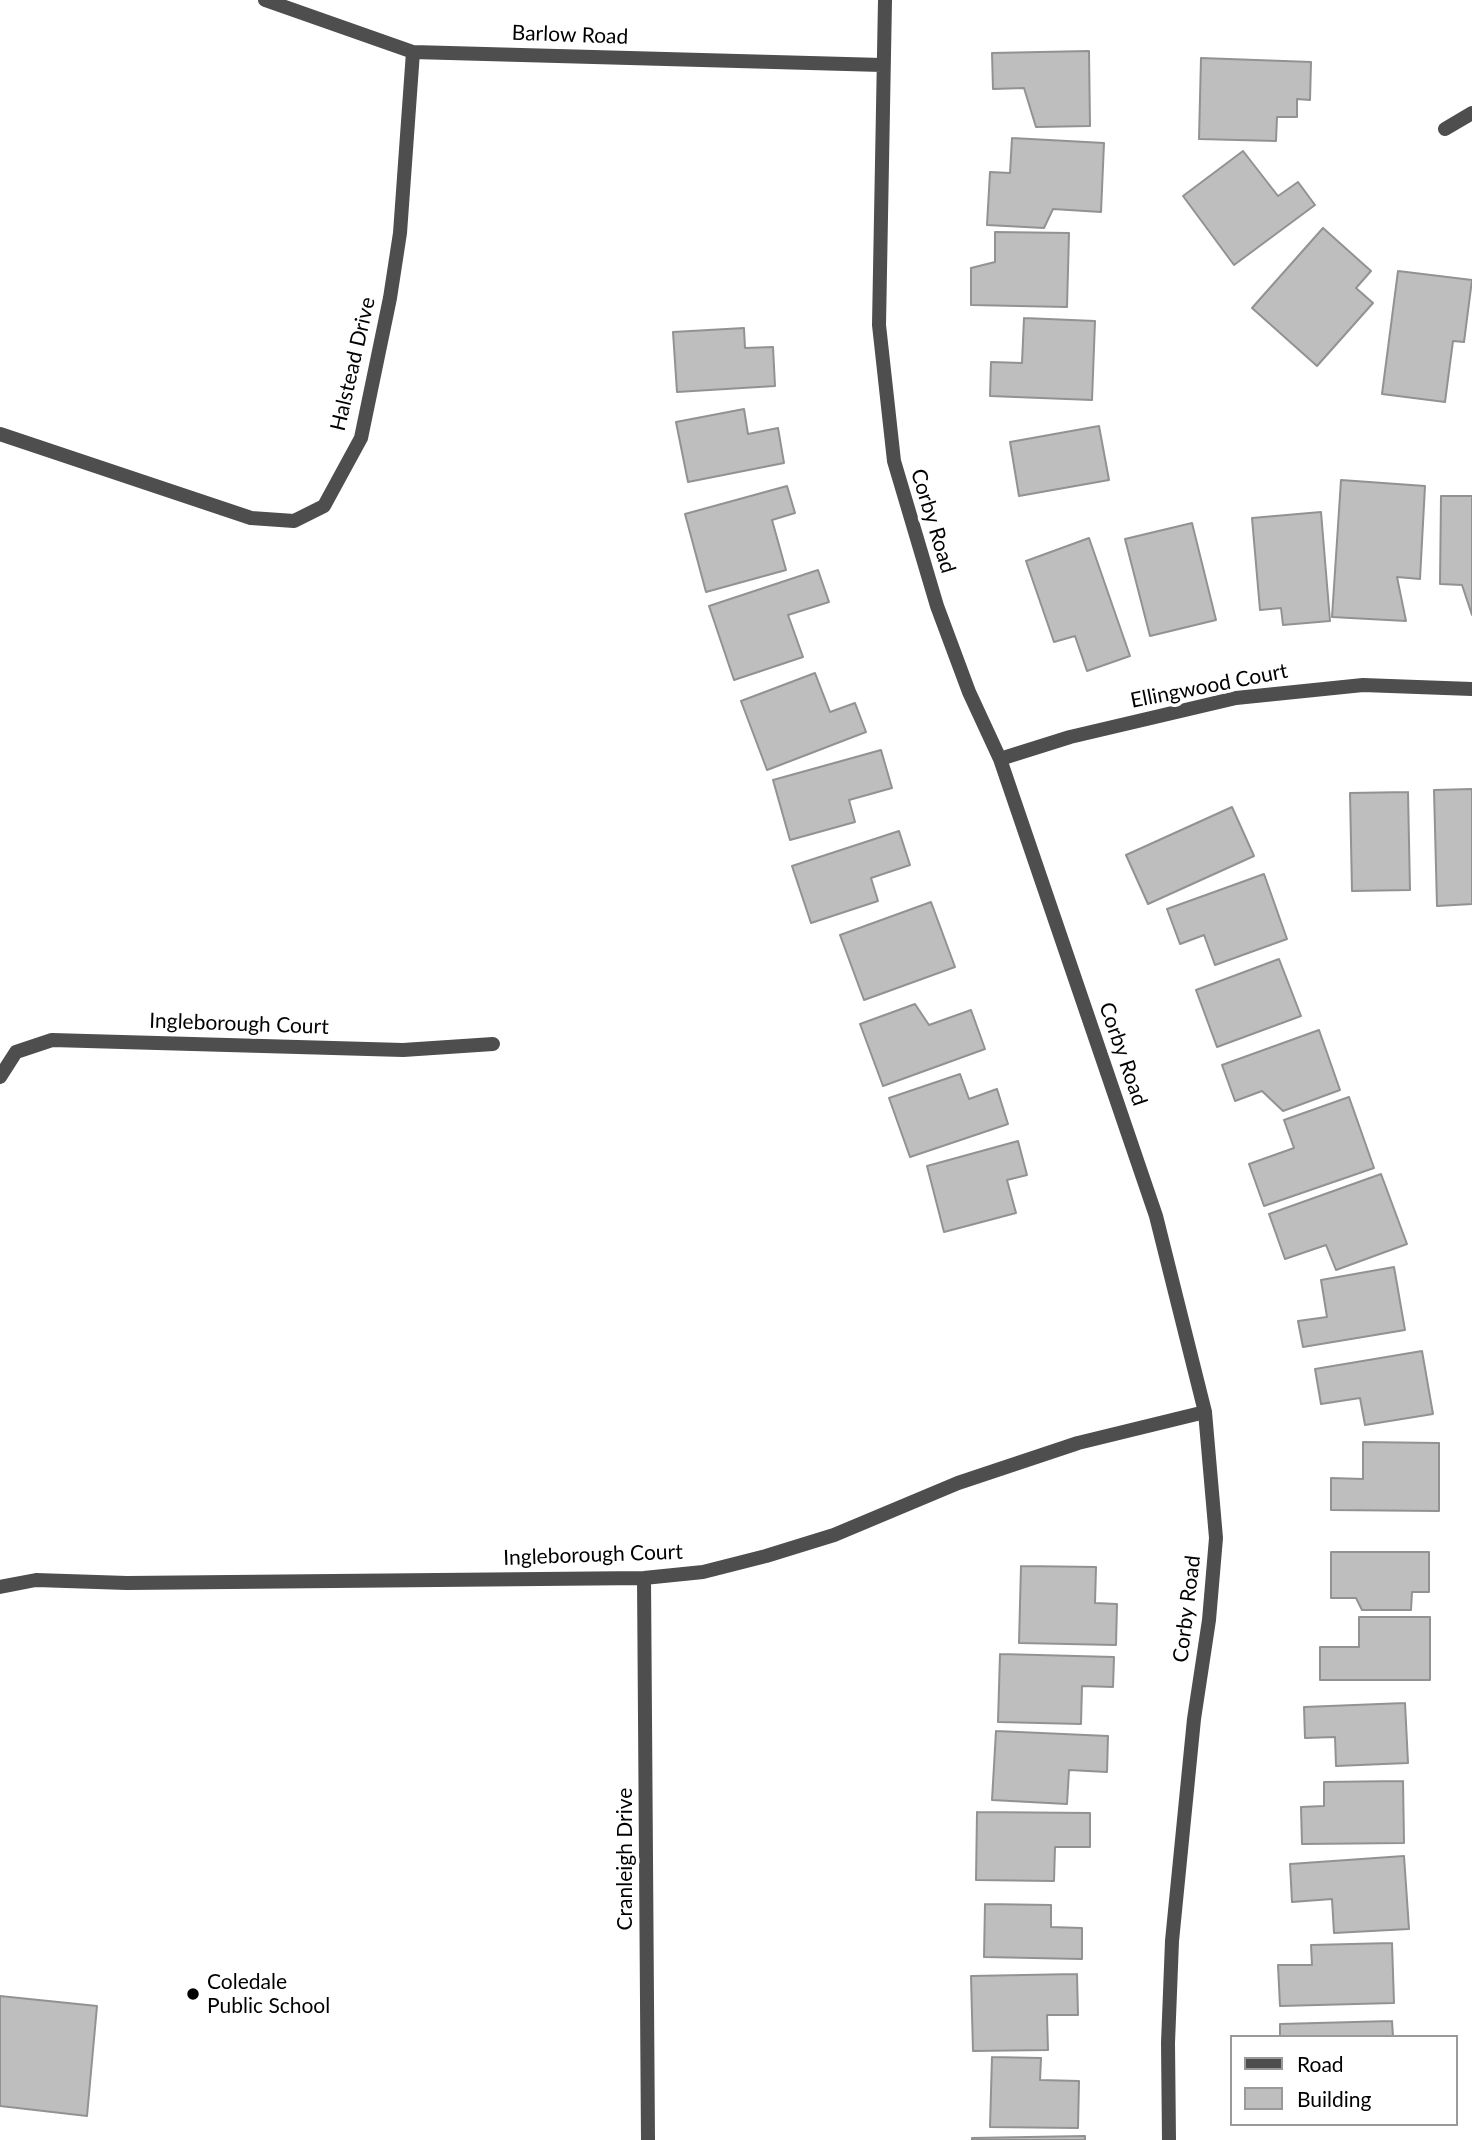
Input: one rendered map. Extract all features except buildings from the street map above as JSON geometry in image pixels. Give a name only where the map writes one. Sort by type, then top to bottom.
[{"type":"street","name":"Barlow Road","points":[[265,0],[413,52],[882,65]]},
{"type":"street","name":"Corby Road","points":[[885,0],[879,325],[894,461],[937,606],[969,692],[1000,759],[1156,1216],[1205,1412],[1216,1538],[1209,1620],[1194,1719],[1172,1941],[1168,2043],[1169,2140]]},
{"type":"street","name":"Halstead Drive","points":[[0,434],[251,518],[294,520],[324,506],[360,438],[390,298],[400,233],[413,52]]},
{"type":"street","points":[[1445,129],[1472,113]]},
{"type":"street","name":"Ellingwood Court","points":[[1000,759],[1070,737],[1236,698],[1363,685],[1472,689]]},
{"type":"street","name":"Ingleborough Court","points":[[0,1077],[16,1052],[51,1040],[403,1050],[493,1044]]},
{"type":"street","name":"Ingleborough Court","points":[[0,1587],[36,1580],[141,1583],[644,1578],[702,1572],[834,1535],[958,1483],[1077,1443],[1205,1412]]},
{"type":"street","name":"Cranleigh Drive","points":[[644,1578],[648,2140]]},
{"type":"place","name":"Coledale Public School","points":[[193,1994]]}]
